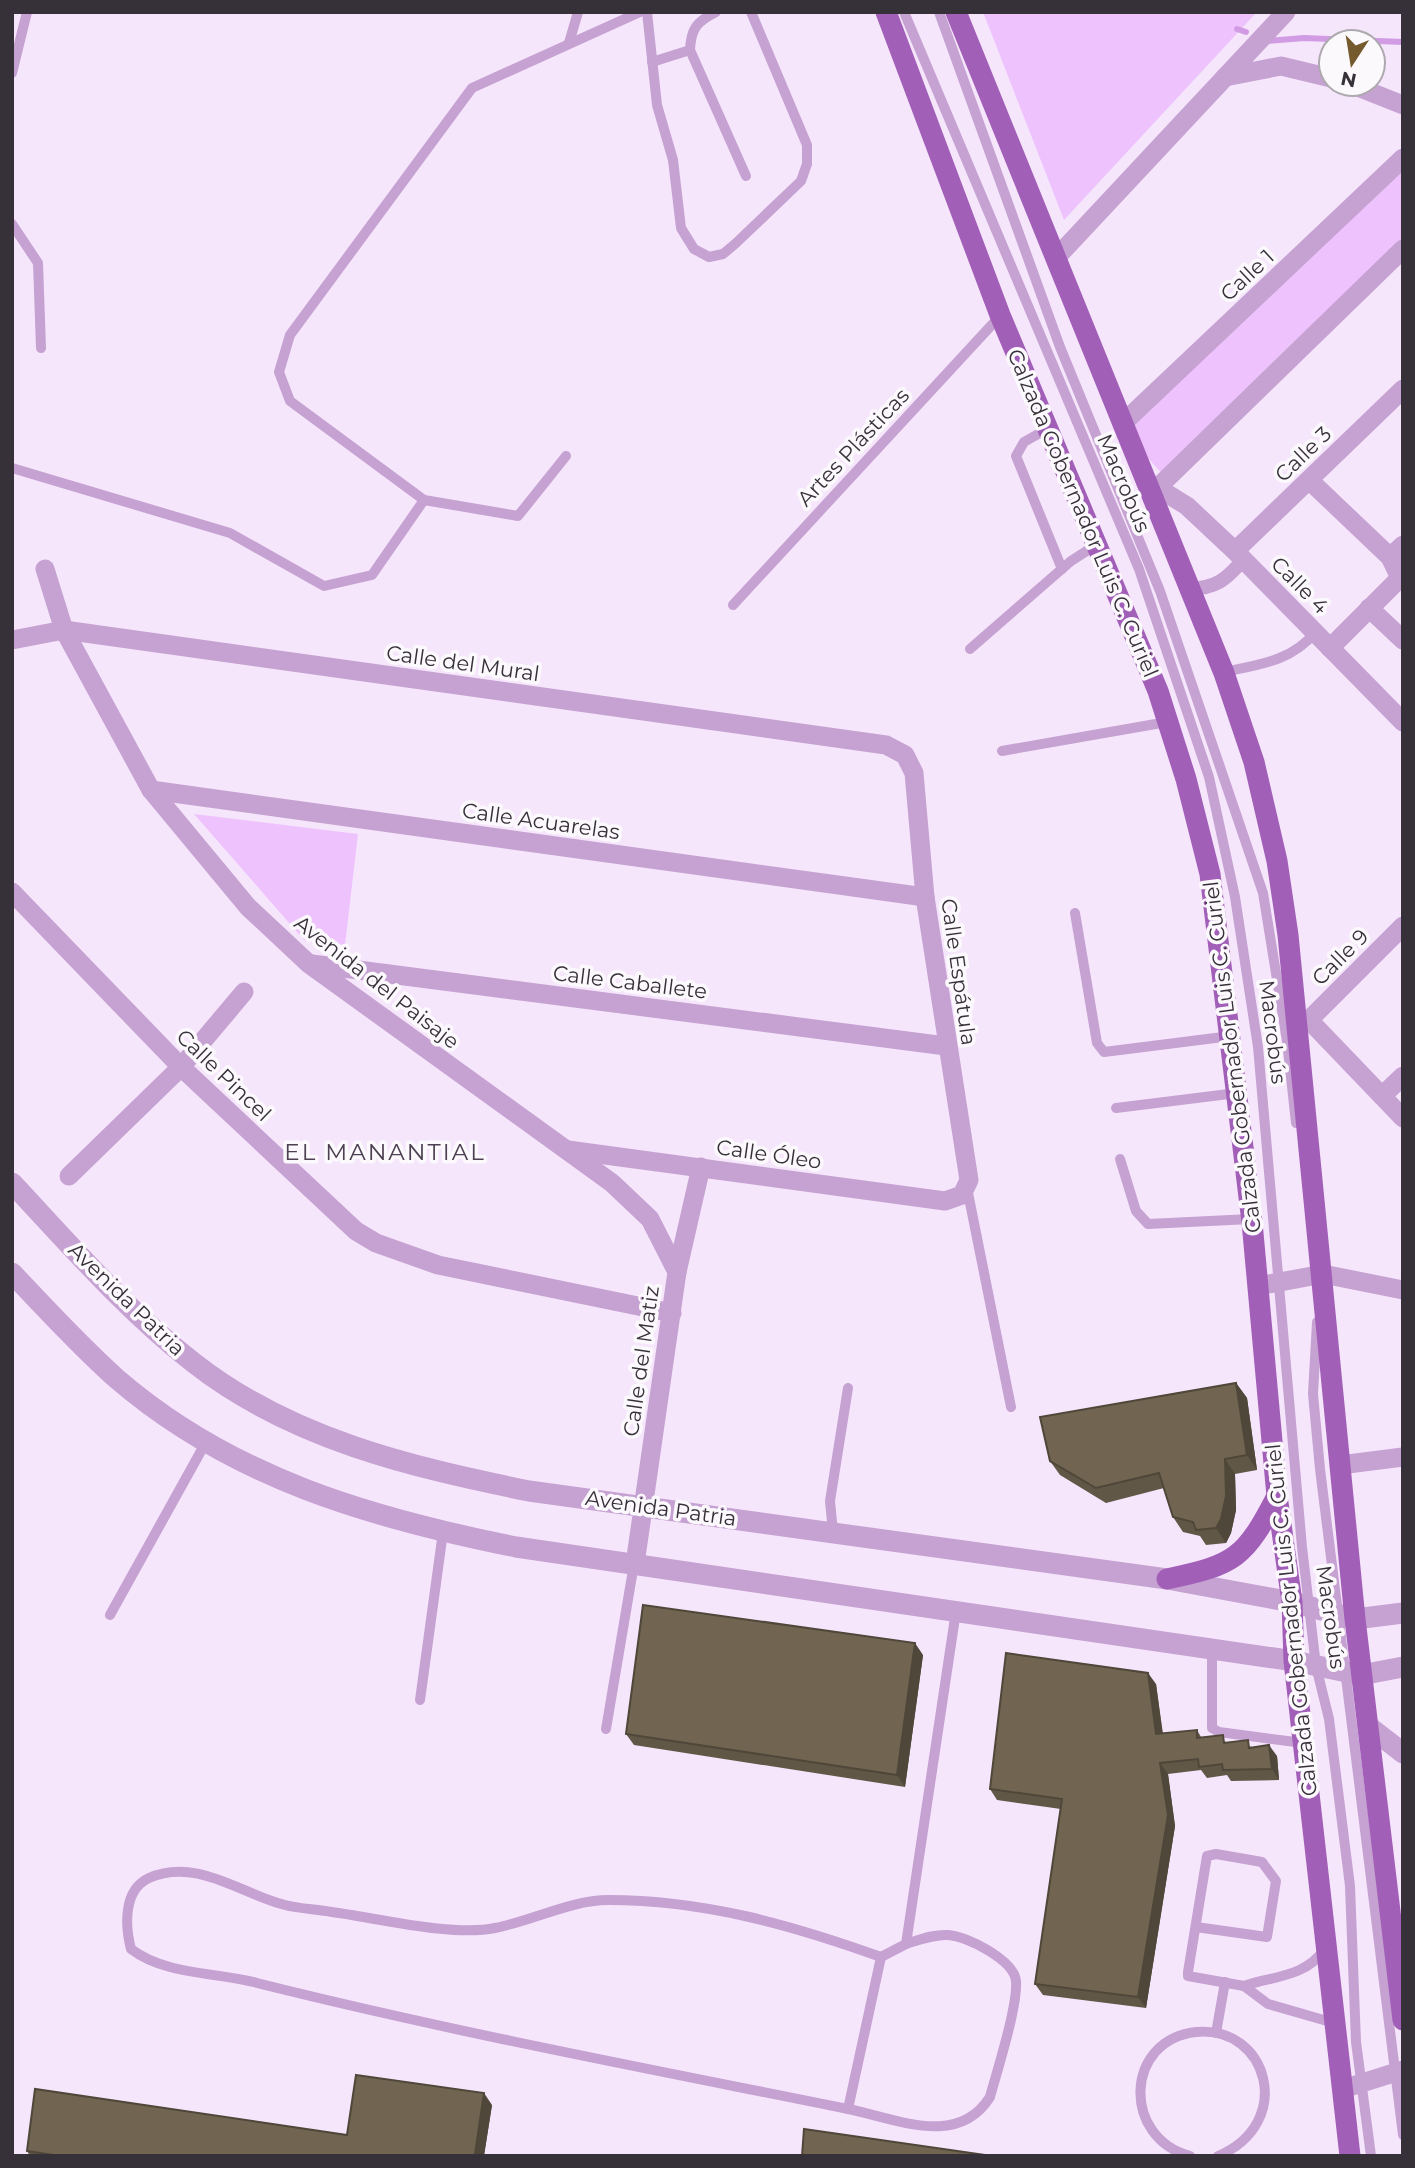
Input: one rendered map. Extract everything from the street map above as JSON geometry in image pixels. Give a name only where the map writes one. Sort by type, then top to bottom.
[{"type":"main road","name":"Calzada Gobernador Luis C. Curiel","points":[[886,12],[1000,315],[1168,722],[1186,779],[1210,874],[1251,1219],[1277,1496],[1301,1604],[1294,1661],[1335,2024],[1352,2087],[1350,2156]]},
{"type":"main road","points":[[956,12],[1122,424],[1154,491],[1189,589],[1224,673],[1254,762],[1277,862],[1288,935],[1318,1274],[1340,1465],[1346,1617],[1352,1674],[1368,1726],[1403,2020]]},
{"type":"main road","points":[[1167,1579],[1207,1571],[1230,1562],[1262,1526],[1277,1496]]},
{"type":"street","points":[[1056,258],[1286,12]]},
{"type":"street","points":[[1225,77],[1281,66],[1317,75]]},
{"type":"street","points":[[1385,98],[1403,105]]},
{"type":"street","name":"Calle 1","points":[[1122,424],[1403,158]]},
{"type":"street","points":[[1154,491],[1403,249]]},
{"type":"street","name":"Calle 3","points":[[1239,555],[1309,480],[1403,390]]},
{"type":"street","points":[[1309,480],[1396,551],[1400,578],[1329,648]]},
{"type":"street","name":"Calle 4","points":[[1154,491],[1187,506],[1402,719]]},
{"type":"street","points":[[1189,589],[1210,589],[1226,579],[1239,555]]},
{"type":"street","name":"Avenida del Paisaje","points":[[46,569],[64,630],[151,790],[248,907],[309,964],[612,1182],[650,1219],[677,1272]]},
{"type":"street","points":[[1369,608],[1403,640]]},
{"type":"street","name":"Calle del Mural","points":[[12,640],[64,630],[886,745],[905,755]]},
{"type":"street","name":"Calle Espátula","points":[[905,755],[914,773],[925,897],[946,1046],[969,1180],[965,1191]]},
{"type":"street","name":"Calle Acuarelas","points":[[151,790],[925,897]]},
{"type":"street","name":"Calle Pincel","points":[[12,892],[181,1068],[356,1231],[376,1243],[438,1265],[672,1312]]},
{"type":"street","name":"Calle 9","points":[[1382,1096],[1309,1020],[1403,926]]},
{"type":"street","name":"Calle Caballete","points":[[309,964],[946,1046]]},
{"type":"street","points":[[69,1176],[181,1068],[244,992]]},
{"type":"street","points":[[1403,1076],[1382,1096],[1403,1118]]},
{"type":"street","name":"Calle Óleo","points":[[568,1150],[945,1201],[965,1191]]},
{"type":"street","name":"Calle del Matiz","points":[[635,1564],[677,1272],[701,1167]]},
{"type":"street","name":"Avenida Patria","points":[[12,1183],[161,1335],[194,1363],[276,1414],[363,1451],[411,1465],[529,1491],[1167,1579],[1301,1604],[1346,1617],[1403,1613]]},
{"type":"street","points":[[12,1273],[119,1380],[206,1441],[284,1482],[355,1509],[443,1532],[516,1547],[1212,1648],[1294,1661],[1352,1674],[1403,1667]]},
{"type":"street","points":[[1258,1286],[1318,1274],[1403,1290]]},
{"type":"street","points":[[1340,1465],[1403,1457]]},
{"type":"street","points":[[1368,1726],[1403,1753]]},
{"type":"street","points":[[1352,2087],[1399,2072]]},
{"type":"lane","points":[[12,73],[27,12]]},
{"type":"lane","points":[[569,43],[578,12]]},
{"type":"lane","points":[[566,456],[518,516],[424,500],[290,401],[279,372],[290,335],[472,88],[640,12]]},
{"type":"lane","points":[[647,12],[657,105],[673,160],[681,228],[686,240],[699,254],[709,257],[723,254],[801,181],[808,155],[807,145],[751,12]]},
{"type":"lane","points":[[716,12],[697,21],[691,34],[690,50],[746,176]]},
{"type":"lane","name":"Macrobús","points":[[904,12],[1139,569],[1209,777],[1235,897],[1256,1033],[1280,1280],[1301,1604],[1329,1719],[1350,1886],[1352,2087],[1371,2156]]},
{"type":"lane","name":"Macrobús","points":[[939,12],[1060,347],[1160,591],[1262,893],[1287,1041],[1318,1274],[1313,1394],[1346,1617]]},
{"type":"lane","points":[[652,62],[690,50]]},
{"type":"lane","points":[[12,224],[38,264],[41,348]]},
{"type":"lane","name":"Artes Plásticas","points":[[733,606],[1000,315]]},
{"type":"lane","points":[[1048,429],[1024,442],[1016,456],[1062,569]]},
{"type":"lane","points":[[12,468],[230,533],[324,586],[372,575],[424,500]]},
{"type":"lane","points":[[970,649],[1062,569],[1096,544]]},
{"type":"lane","points":[[1224,673],[1286,656],[1307,643],[1315,632]]},
{"type":"lane","points":[[1002,751],[1168,722]]},
{"type":"lane","points":[[1074,913],[1097,1043],[1104,1052],[1231,1036]]},
{"type":"lane","points":[[1116,1108],[1237,1093]]},
{"type":"lane","points":[[1120,1159],[1136,1211],[1148,1224],[1251,1219]]},
{"type":"lane","points":[[965,1191],[1011,1407]]},
{"type":"lane","points":[[833,1532],[830,1501],[848,1388]]},
{"type":"lane","points":[[110,1615],[206,1441]]},
{"type":"lane","points":[[420,1700],[443,1532]]},
{"type":"lane","points":[[606,1729],[635,1564]]},
{"type":"lane","points":[[906,1944],[956,1611]]},
{"type":"lane","points":[[1212,1648],[1212,1728],[1219,1732],[1303,1743]]},
{"type":"lane","name":"Macrobús","points":[[1352,1674],[1399,2072],[1403,2135]]},
{"type":"lane","points":[[1196,1927],[1267,1937],[1275,1878],[1262,1862],[1209,1854],[1196,1927],[1188,1976],[1244,1986],[1268,2004],[1335,2024]]},
{"type":"lane","points":[[171,1872],[199,1873],[285,1905],[452,1929],[493,1929],[605,1900],[716,1909],[810,1931],[881,1957],[906,1944],[932,1936],[964,1938],[991,1951],[1013,1974],[1016,1981],[990,2097],[982,2110],[970,2120],[945,2128],[403,2020],[244,1979],[157,1964],[131,1949],[126,1916],[132,1895],[146,1878],[171,1872]]},
{"type":"lane","points":[[1244,1986],[1296,1973],[1318,1959],[1326,1948]]},
{"type":"lane","points":[[848,2109],[881,1957]]},
{"type":"lane","points":[[1216,2033],[1225,1982]]},
{"type":"lane","points":[[1190,2156],[1177,2152],[1160,2141],[1147,2124],[1140,2105],[1140,2085],[1147,2066],[1159,2049],[1176,2038],[1196,2032],[1216,2033],[1236,2041],[1252,2055],[1262,2073],[1266,2094],[1263,2115],[1253,2133],[1237,2148],[1218,2156]]},
{"type":"shaded area","points":[[983,12],[1257,12],[1064,220]]},
{"type":"shaded area","points":[[1403,165],[1403,246],[1165,477],[1135,444],[1124,425]]},
{"type":"shaded area","points":[[194,814],[358,834],[345,945],[304,940]]},
{"type":"building","points":[[1236,1383],[1247,1455],[1225,1459],[1226,1496],[1216,1528],[1196,1530],[1193,1522],[1173,1517],[1159,1473],[1096,1488],[1050,1461],[1040,1417]]},
{"type":"building","points":[[643,1605],[915,1643],[897,1775],[626,1734]]},
{"type":"building","points":[[1006,1653],[1148,1673],[1156,1734],[1197,1730],[1197,1738],[1223,1735],[1224,1743],[1248,1740],[1249,1748],[1269,1745],[1272,1769],[1223,1770],[1222,1764],[1199,1767],[1198,1759],[1160,1763],[1168,1815],[1138,1997],[1035,1984],[1062,1799],[990,1789]]},
{"type":"building","points":[[356,2075],[484,2093],[475,2154],[490,2156],[60,2156],[27,2151],[35,2089],[347,2135]]},
{"type":"building","points":[[804,2129],[992,2156],[802,2156]]},
{"type":"waterway","points":[[1237,29],[1246,32]]},
{"type":"waterway","points":[[1267,41],[1304,38],[1403,42]]},
{"type":"district","name":"EL MANANTIAL","points":[[385,1152]]}]
